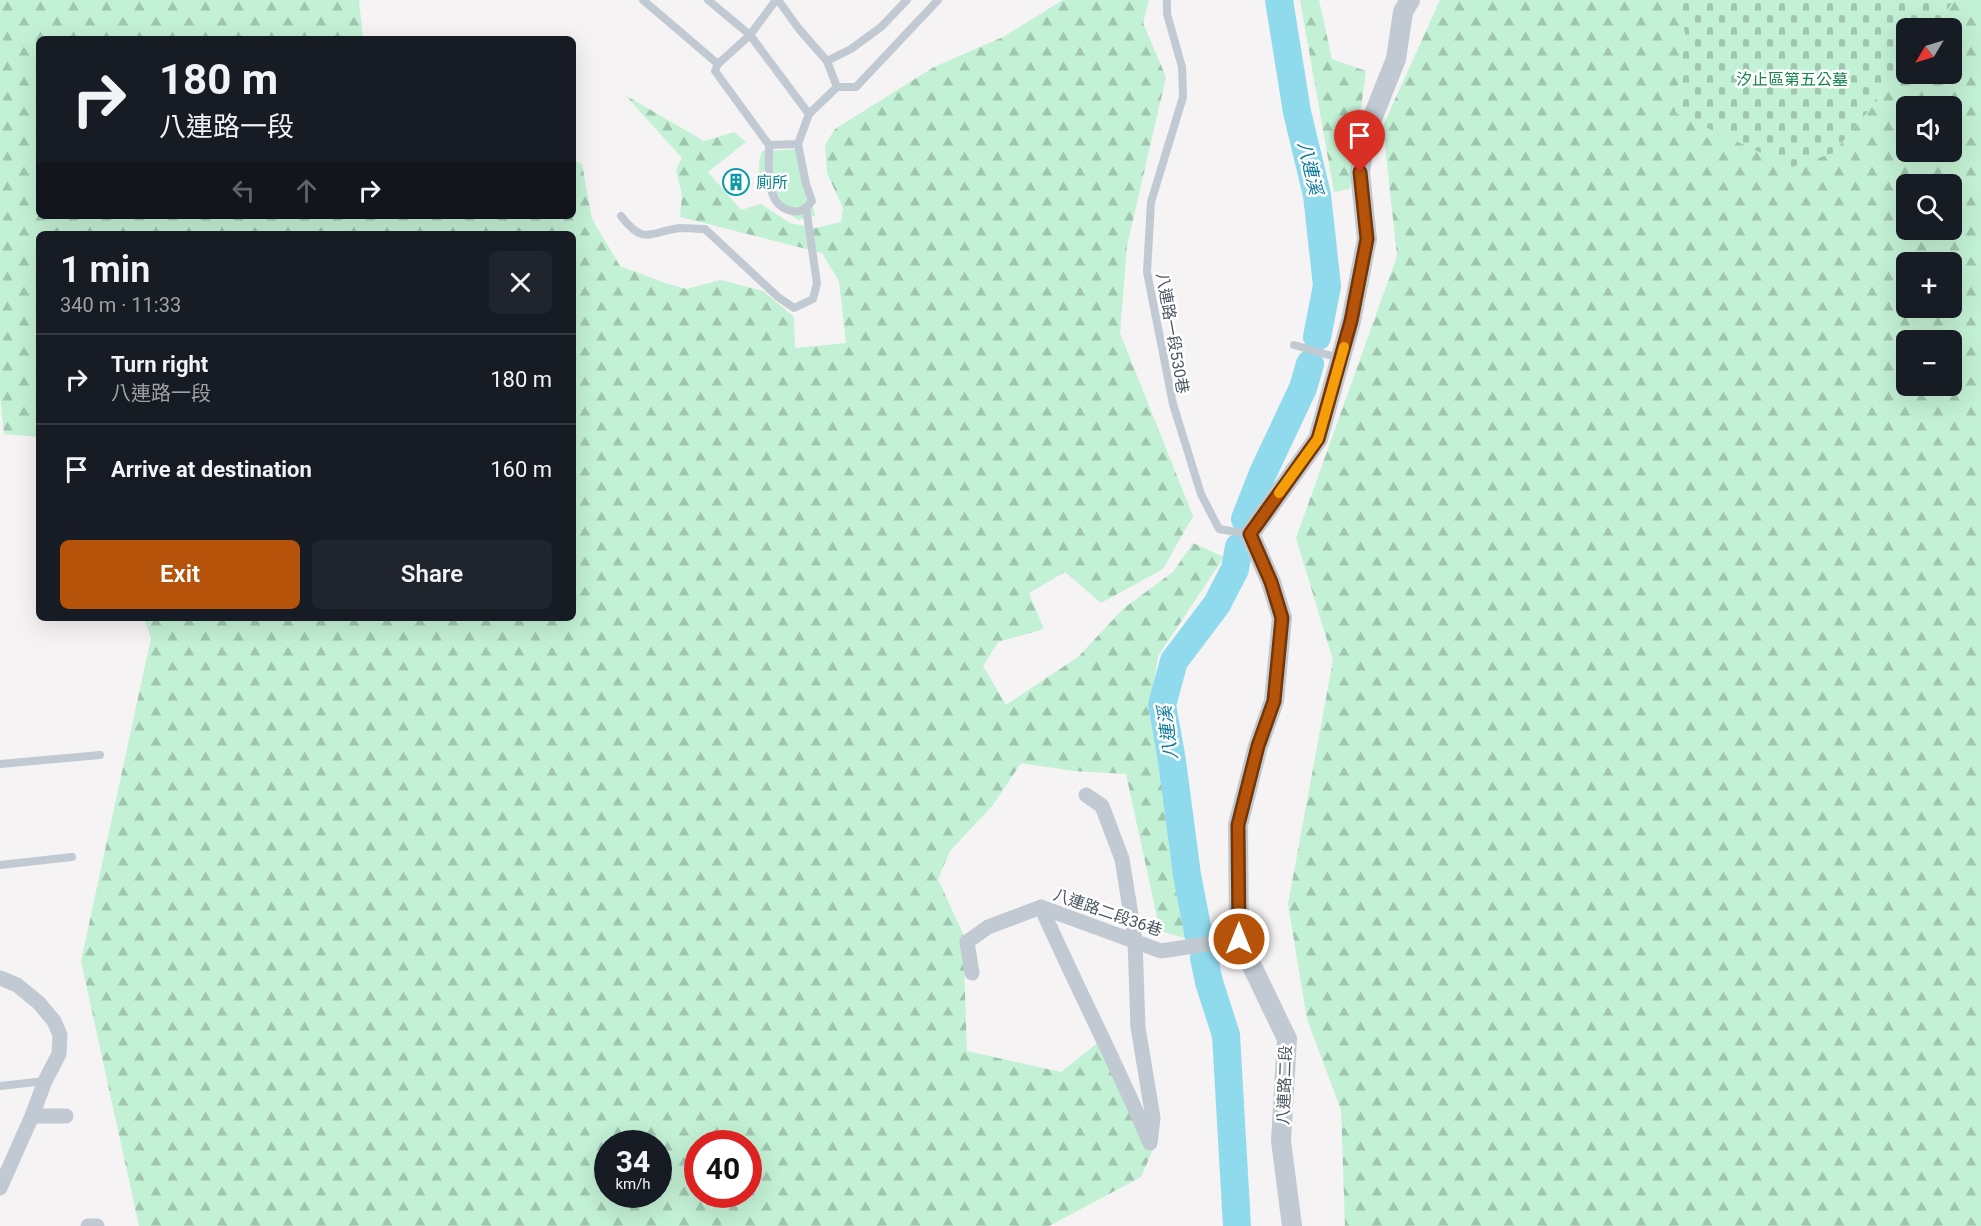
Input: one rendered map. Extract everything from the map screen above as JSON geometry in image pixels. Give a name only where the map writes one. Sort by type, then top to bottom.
[{"type":"street","points":[[1250,534],[1318,439],[1351,321],[1367,239],[1360,172],[1366,134],[1396,59],[1403,12],[1410,0]]},
{"type":"street","name":"八連路二段","points":[[1250,534],[1271,582],[1282,618],[1274,701],[1258,746],[1238,825],[1239,939],[1287,1039],[1281,1141],[1292,1226]]},
{"type":"street","points":[[1041,907],[1150,1143],[1152,1118],[1138,1027],[1135,940],[1122,859],[1102,806],[1086,795]]},
{"type":"street","name":"八連路二段36巷","points":[[972,973],[967,942],[988,927],[1041,907],[1161,951],[1239,939]]},
{"type":"street","points":[[0,978],[17,985],[39,1003],[54,1021],[60,1035],[58,1054],[0,1188]]},
{"type":"street","points":[[32,1116],[66,1116]]},
{"type":"street","points":[[88,1226],[98,1226]]},
{"type":"lane","points":[[643,0],[718,64]]},
{"type":"lane","points":[[708,0],[750,35],[809,114]]},
{"type":"lane","points":[[837,87],[827,61],[777,0],[750,35],[718,64],[715,71],[769,145],[769,177],[773,197],[782,208],[796,212],[806,208],[812,201],[798,144],[809,114],[837,87],[856,87],[938,0]]},
{"type":"lane","points":[[827,61],[851,49],[881,27],[907,0]]},
{"type":"lane","name":"八連路一段530巷","points":[[1167,0],[1167,14],[1182,67],[1183,97],[1151,201],[1147,273],[1173,404],[1201,494],[1219,529],[1250,534]]},
{"type":"lane","points":[[769,145],[798,144]]},
{"type":"lane","points":[[621,216],[630,228],[642,235],[654,235],[680,228],[705,229],[778,297],[794,308],[813,299],[817,284],[806,208]]},
{"type":"lane","points":[[1294,345],[1341,358]]},
{"type":"lane","points":[[0,764],[100,755]]},
{"type":"lane","points":[[0,865],[72,857]]},
{"type":"lane","points":[[0,1086],[45,1082]]},
{"type":"green space","points":[[0,0],[359,0],[363,36],[36,36],[36,219],[576,219],[576,161],[582,164],[592,219],[620,266],[686,289],[721,280],[763,291],[794,317],[795,348],[846,343],[839,281],[822,253],[680,217],[682,195],[676,170],[682,158],[625,95],[704,141],[734,132],[746,142],[708,172],[741,210],[761,204],[790,223],[815,228],[841,222],[843,208],[827,173],[825,145],[835,129],[934,67],[1003,37],[1063,0],[1149,0],[1143,23],[1166,77],[1127,246],[1120,333],[1193,516],[1163,569],[1101,603],[1065,572],[1029,593],[1044,629],[998,642],[983,666],[1006,705],[1078,657],[1124,608],[1173,572],[1193,543],[1224,557],[1158,656],[1149,715],[1188,939],[1160,931],[1126,774],[1073,771],[1021,763],[993,805],[950,851],[938,879],[963,934],[967,1051],[1061,1072],[1105,1037],[1158,1138],[1141,1177],[1049,1226],[139,1226],[81,961],[151,638],[145,621],[576,621],[576,231],[36,231],[36,437],[4,434],[0,396]]},
{"type":"green space","points":[[1300,0],[1319,0],[1332,59],[1366,71],[1350,189],[1334,192]]},
{"type":"green space","points":[[1440,0],[1677,0],[1685,33],[1675,113],[1833,153],[1896,78],[1896,84],[1962,84],[1962,18],[1942,18],[1954,0],[1981,0],[1981,1226],[1345,1226],[1341,1110],[1307,1019],[1288,904],[1333,660],[1296,538],[1397,256],[1383,126]]},
{"type":"green space","name":"汐止區第五公墓","points":[[1677,0],[1954,0],[1942,18],[1896,18],[1896,78],[1833,153],[1792,167],[1675,113],[1685,33]]},
{"type":"green space","points":[[803,149],[802,162],[815,216],[798,220],[766,192],[759,174],[759,163],[762,151]]},
{"type":"waterway","name":"八連溪","points":[[1279,0],[1297,112],[1317,195],[1327,286],[1317,337]]},
{"type":"waterway","name":"八連溪","points":[[1245,519],[1263,473],[1303,388],[1310,364]]},
{"type":"waterway","name":"八連溪","points":[[1199,937],[1187,875],[1162,705],[1174,661],[1217,604],[1235,569],[1239,547]]},
{"type":"waterway","name":"八連溪","points":[[1204,958],[1226,1035],[1237,1226]]},
{"type":"slow traffic","points":[[1279,493],[1318,439],[1344,347]]},
{"type":"place","name":"廁所","points":[[736,182]]},
{"type":"route","points":[[1239,939],[1238,825],[1258,746],[1274,701],[1282,618],[1271,582],[1250,534],[1318,439],[1351,321],[1367,239],[1360,172]]}]
